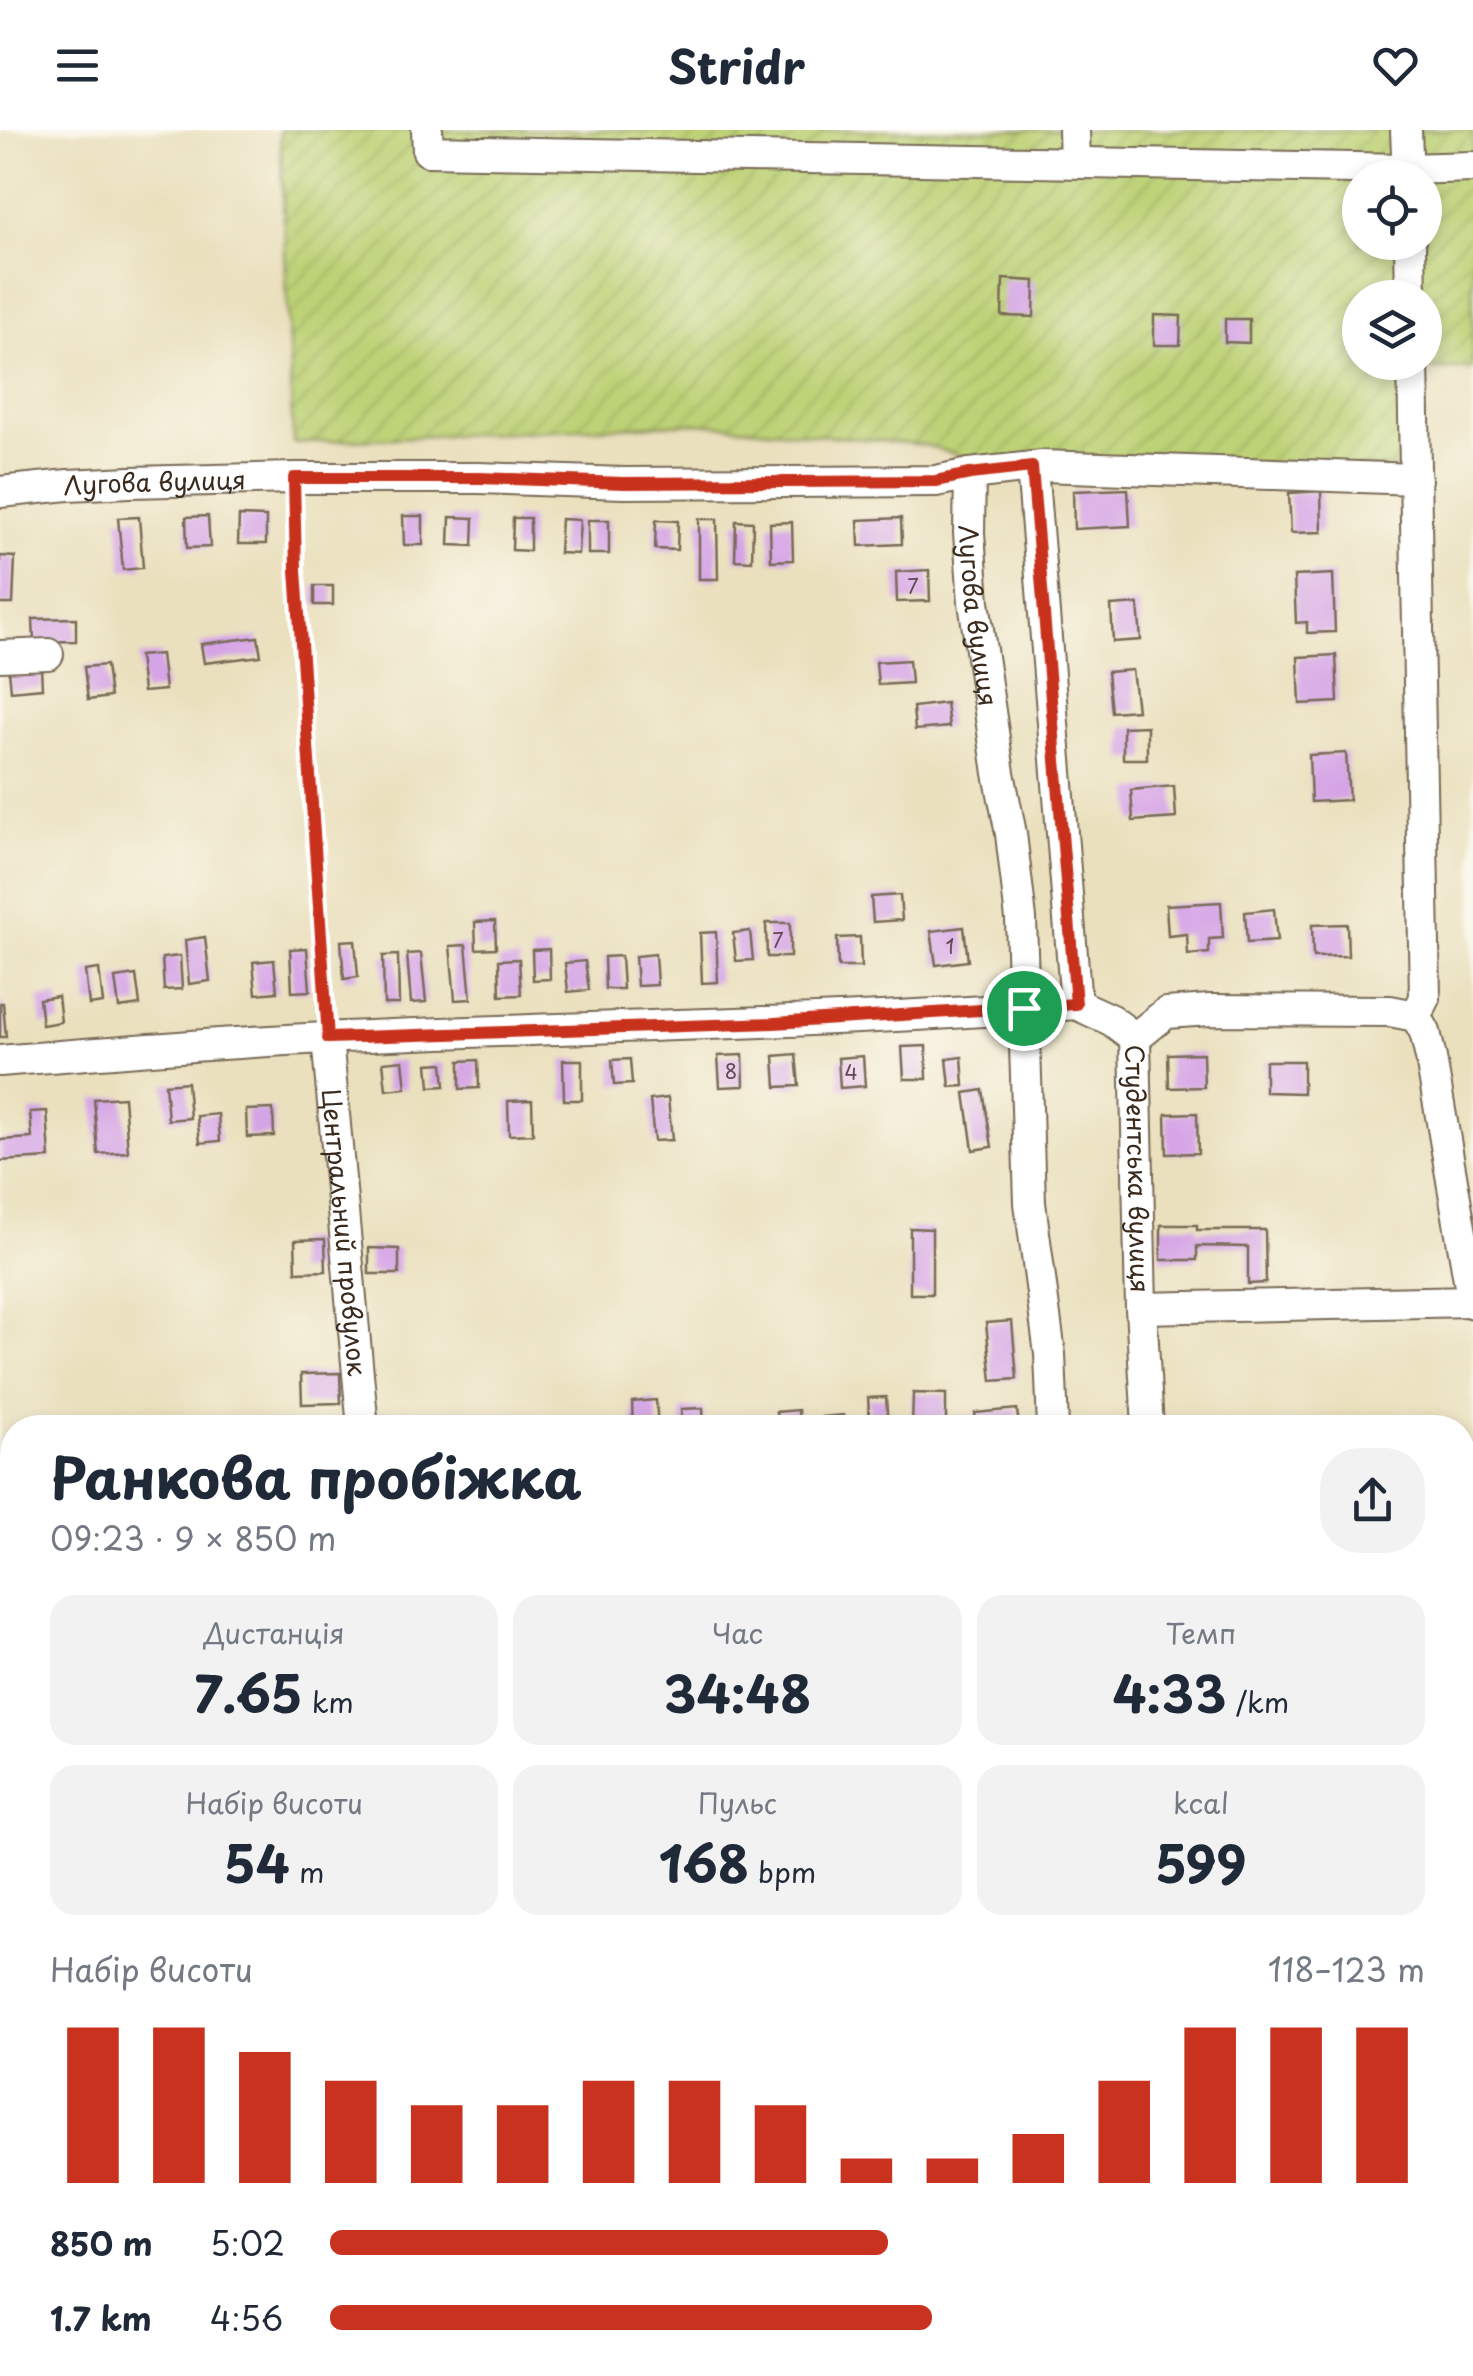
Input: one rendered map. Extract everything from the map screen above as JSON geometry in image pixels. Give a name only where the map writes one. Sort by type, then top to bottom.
[{"type":"street","points":[[427,130],[428,151],[750,143],[1075,162],[1342,171]]},
{"type":"street","points":[[1074,130],[1075,162]]},
{"type":"street","points":[[1406,130],[1407,160]]},
{"type":"street","points":[[1442,170],[1473,167]]},
{"type":"street","points":[[1413,380],[1425,998],[1416,1016]]},
{"type":"street","points":[[970,474],[1032,467],[1416,479]]},
{"type":"street","points":[[0,1061],[328,1038],[774,1023],[1076,1004],[1032,467]]},
{"type":"street","name":"Лугова вулиця","points":[[0,492],[130,482],[294,478],[686,483],[936,481],[970,474],[974,602],[1011,834],[1020,919],[1030,1203],[1050,1354],[1052,1415]]},
{"type":"street","points":[[0,656],[48,654]]},
{"type":"street","name":"Студентська вулиця","points":[[1076,1004],[1111,1020],[1135,1038],[1147,1415]]},
{"type":"street","points":[[1135,1038],[1166,1013],[1390,1011],[1416,1016],[1425,1032],[1431,1058],[1473,1302],[1141,1308]]},
{"type":"street","name":"Центральний провулок","points":[[328,1038],[363,1415]]},
{"type":"path","points":[[294,478],[296,570],[328,1038]]},
{"type":"green space","points":[[280,130],[1473,130],[1473,369],[1442,369],[1442,280],[1342,280],[1342,380],[1413,380],[1408,468],[971,459],[925,445],[697,423],[293,443]]},
{"type":"building","points":[[1003,279],[1035,281],[1034,317],[1002,316]]},
{"type":"building","points":[[1154,315],[1181,316],[1180,345],[1154,345]]},
{"type":"building","points":[[1225,319],[1249,319],[1249,343],[1225,342]]},
{"type":"building","points":[[1128,489],[1130,526],[1074,529],[1073,491]]},
{"type":"building","points":[[1321,491],[1322,532],[1291,533],[1289,493]]},
{"type":"building","points":[[208,516],[210,547],[187,548],[186,517]]},
{"type":"building","points":[[239,516],[266,517],[266,544],[238,544]]},
{"type":"building","points":[[403,516],[423,516],[423,545],[404,545]]},
{"type":"building","points":[[139,517],[143,568],[123,570],[118,518]]},
{"type":"building","points":[[450,517],[474,518],[473,546],[449,545]]},
{"type":"building","points":[[513,518],[530,518],[530,551],[512,550]]},
{"type":"building","points":[[901,518],[902,544],[859,546],[858,520]]},
{"type":"building","points":[[561,519],[580,520],[578,554],[559,553]]},
{"type":"building","points":[[699,519],[717,519],[718,579],[699,579]]},
{"type":"building","points":[[588,520],[609,520],[609,554],[588,554]]},
{"type":"building","points":[[656,520],[678,521],[677,550],[655,549]]},
{"type":"building","points":[[736,521],[753,522],[752,561],[735,560]]},
{"type":"building","points":[[792,522],[793,560],[771,561],[770,523]]},
{"type":"building","points":[[0,556],[15,557],[13,604],[0,604]]},
{"type":"building","points":[[929,570],[930,601],[897,602],[896,572]]},
{"type":"building","points":[[1333,574],[1335,632],[1307,633],[1307,622],[1296,623],[1294,576]]},
{"type":"building","points":[[314,586],[333,586],[333,605],[314,605]]},
{"type":"building","points":[[1138,604],[1141,640],[1113,642],[1111,606]]},
{"type":"building","points":[[76,618],[76,641],[34,642],[33,619]]},
{"type":"building","points":[[258,637],[261,656],[204,663],[201,644]]},
{"type":"building","points":[[161,654],[165,690],[143,692],[139,656]]},
{"type":"building","points":[[1336,655],[1338,702],[1300,704],[1298,657]]},
{"type":"building","points":[[909,660],[911,683],[878,685],[876,662]]},
{"type":"building","points":[[106,665],[110,697],[88,700],[84,667]]},
{"type":"building","points":[[41,667],[42,688],[11,691],[9,670]]},
{"type":"building","points":[[1132,670],[1137,710],[1111,712],[1107,672]]},
{"type":"building","points":[[946,703],[949,727],[915,730],[913,707]]},
{"type":"building","points":[[1147,726],[1147,759],[1123,759],[1123,727]]},
{"type":"building","points":[[1346,753],[1349,800],[1311,802],[1309,755]]},
{"type":"building","points":[[1174,786],[1176,818],[1133,821],[1131,790]]},
{"type":"building","points":[[900,895],[902,920],[873,922],[871,897]]},
{"type":"building","points":[[1221,902],[1223,938],[1209,939],[1209,953],[1188,955],[1187,934],[1168,936],[1166,905]]},
{"type":"building","points":[[1274,909],[1277,941],[1247,943],[1245,912]]},
{"type":"building","points":[[495,921],[496,948],[476,949],[475,922]]},
{"type":"building","points":[[766,923],[790,923],[790,957],[767,957]]},
{"type":"building","points":[[1347,924],[1348,956],[1313,957],[1312,925]]},
{"type":"building","points":[[964,927],[968,961],[936,965],[931,931]]},
{"type":"building","points":[[750,931],[753,960],[736,961],[733,933]]},
{"type":"building","points":[[716,932],[718,982],[702,983],[700,933]]},
{"type":"building","points":[[205,937],[210,981],[189,984],[185,940]]},
{"type":"building","points":[[860,937],[861,967],[838,967],[837,938]]},
{"type":"building","points":[[355,940],[358,977],[344,979],[341,941]]},
{"type":"building","points":[[466,945],[471,999],[455,1000],[450,946]]},
{"type":"building","points":[[307,948],[310,991],[292,992],[290,949]]},
{"type":"building","points":[[549,949],[550,979],[533,980],[532,950]]},
{"type":"building","points":[[421,953],[426,1002],[411,1003],[407,954]]},
{"type":"building","points":[[655,954],[657,985],[637,986],[635,956]]},
{"type":"building","points":[[398,955],[399,1004],[384,1004],[383,956]]},
{"type":"building","points":[[180,956],[182,989],[164,990],[162,958]]},
{"type":"building","points":[[621,956],[623,989],[605,989],[604,957]]},
{"type":"building","points":[[519,959],[521,995],[500,996],[499,960]]},
{"type":"building","points":[[274,960],[277,992],[256,994],[253,962]]},
{"type":"building","points":[[585,961],[589,990],[568,992],[565,963]]},
{"type":"building","points":[[99,969],[103,1003],[89,1005],[85,971]]},
{"type":"building","points":[[136,975],[140,1005],[119,1008],[115,978]]},
{"type":"building","points":[[58,996],[61,1022],[42,1025],[39,999]]},
{"type":"building","points":[[3,1003],[6,1037],[0,1037]]},
{"type":"building","points":[[926,1046],[927,1079],[904,1079],[902,1047]]},
{"type":"building","points":[[1203,1053],[1204,1087],[1169,1088],[1168,1054]]},
{"type":"building","points":[[796,1054],[799,1086],[776,1087],[774,1056]]},
{"type":"building","points":[[743,1055],[744,1086],[720,1087],[718,1056]]},
{"type":"building","points":[[863,1056],[865,1086],[840,1088],[838,1058]]},
{"type":"building","points":[[962,1057],[964,1086],[950,1087],[947,1059]]},
{"type":"building","points":[[630,1059],[632,1084],[614,1085],[612,1060]]},
{"type":"building","points":[[403,1060],[406,1088],[386,1090],[383,1062]]},
{"type":"building","points":[[478,1060],[479,1088],[460,1089],[460,1061]]},
{"type":"building","points":[[563,1060],[582,1060],[582,1100],[564,1100]]},
{"type":"building","points":[[1265,1061],[1303,1061],[1303,1093],[1265,1092]]},
{"type":"building","points":[[443,1063],[445,1086],[430,1087],[428,1064]]},
{"type":"building","points":[[187,1082],[190,1118],[168,1120],[165,1084]]},
{"type":"building","points":[[983,1090],[992,1147],[973,1150],[965,1093]]},
{"type":"building","points":[[124,1097],[128,1152],[98,1154],[94,1099]]},
{"type":"building","points":[[668,1098],[672,1140],[654,1141],[650,1100]]},
{"type":"building","points":[[532,1100],[533,1134],[509,1135],[508,1101]]},
{"type":"building","points":[[273,1109],[274,1136],[247,1137],[246,1110]]},
{"type":"building","points":[[47,1111],[50,1158],[0,1161],[0,1140],[32,1138],[30,1112]]},
{"type":"building","points":[[1197,1113],[1198,1153],[1167,1154],[1166,1114]]},
{"type":"building","points":[[218,1114],[220,1141],[200,1143],[197,1116]]},
{"type":"building","points":[[1161,1225],[1197,1225],[1197,1230],[1265,1230],[1266,1283],[1248,1284],[1248,1247],[1197,1246],[1197,1260],[1161,1260]]},
{"type":"building","points":[[910,1228],[932,1229],[932,1294],[910,1294]]},
{"type":"building","points":[[325,1239],[326,1271],[296,1272],[295,1240]]},
{"type":"building","points":[[369,1248],[399,1249],[399,1274],[369,1274]]},
{"type":"building","points":[[1012,1321],[1017,1379],[992,1381],[986,1323]]},
{"type":"building","points":[[340,1373],[341,1403],[302,1404],[301,1374]]},
{"type":"building","points":[[913,1393],[946,1394],[946,1415],[912,1415]]},
{"type":"building","points":[[886,1397],[887,1415],[869,1415],[868,1398]]},
{"type":"building","points":[[656,1400],[657,1415],[632,1415],[632,1402]]},
{"type":"building","points":[[703,1408],[703,1415],[681,1415],[681,1409]]},
{"type":"building","points":[[1017,1409],[1018,1415],[975,1415]]},
{"type":"building","points":[[798,1410],[798,1415],[776,1415],[776,1412]]},
{"type":"route","points":[[1032,467],[1076,1004],[1024,1008],[774,1023],[328,1038],[296,570],[294,478],[624,483],[936,481],[1032,467]]}]
